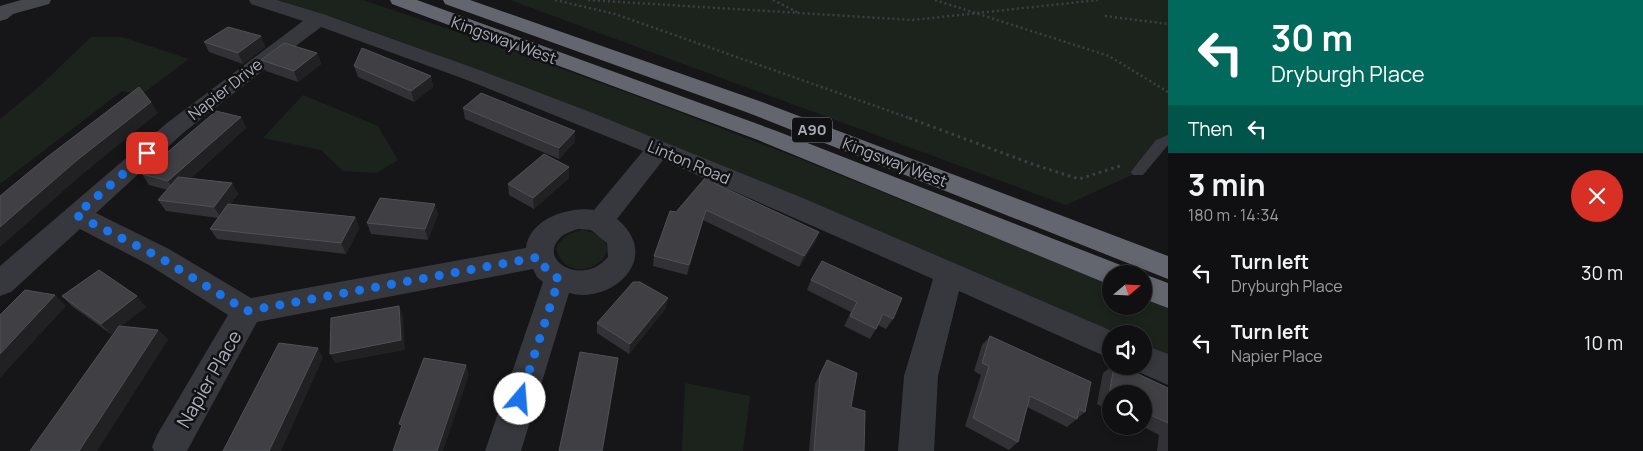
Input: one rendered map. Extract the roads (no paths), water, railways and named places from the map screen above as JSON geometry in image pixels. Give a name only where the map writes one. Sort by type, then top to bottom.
[{"type":"highway","name":"Kingsway West","points":[[399,0],[766,135],[1102,270]]},
{"type":"highway","name":"Kingsway West","points":[[452,0],[754,107],[1168,268]]},
{"type":"highway","points":[[1152,289],[1168,296]]},
{"type":"street","points":[[6,9],[42,0]]},
{"type":"street","name":"Linton Road","points":[[258,0],[319,19],[560,109],[1102,341]]},
{"type":"street","name":"Napier Drive","points":[[0,284],[175,128],[319,19]]},
{"type":"street","points":[[600,222],[658,150]]},
{"type":"street","name":"Napier Place","points":[[76,215],[159,257],[247,311],[549,268]]},
{"type":"street","points":[[575,219],[588,219],[600,222],[613,230],[621,241],[623,253],[618,266],[608,276],[593,282],[576,283],[549,268],[539,246],[543,236],[551,228],[562,222],[575,219]]},
{"type":"street","points":[[503,451],[549,268]]},
{"type":"street","points":[[916,451],[921,376],[949,274]]},
{"type":"street","name":"Napier Place","points":[[170,447],[247,311]]},
{"type":"street","points":[[1152,363],[1168,370]]},
{"type":"lane","points":[[1138,172],[1161,143],[1168,139]]}]
